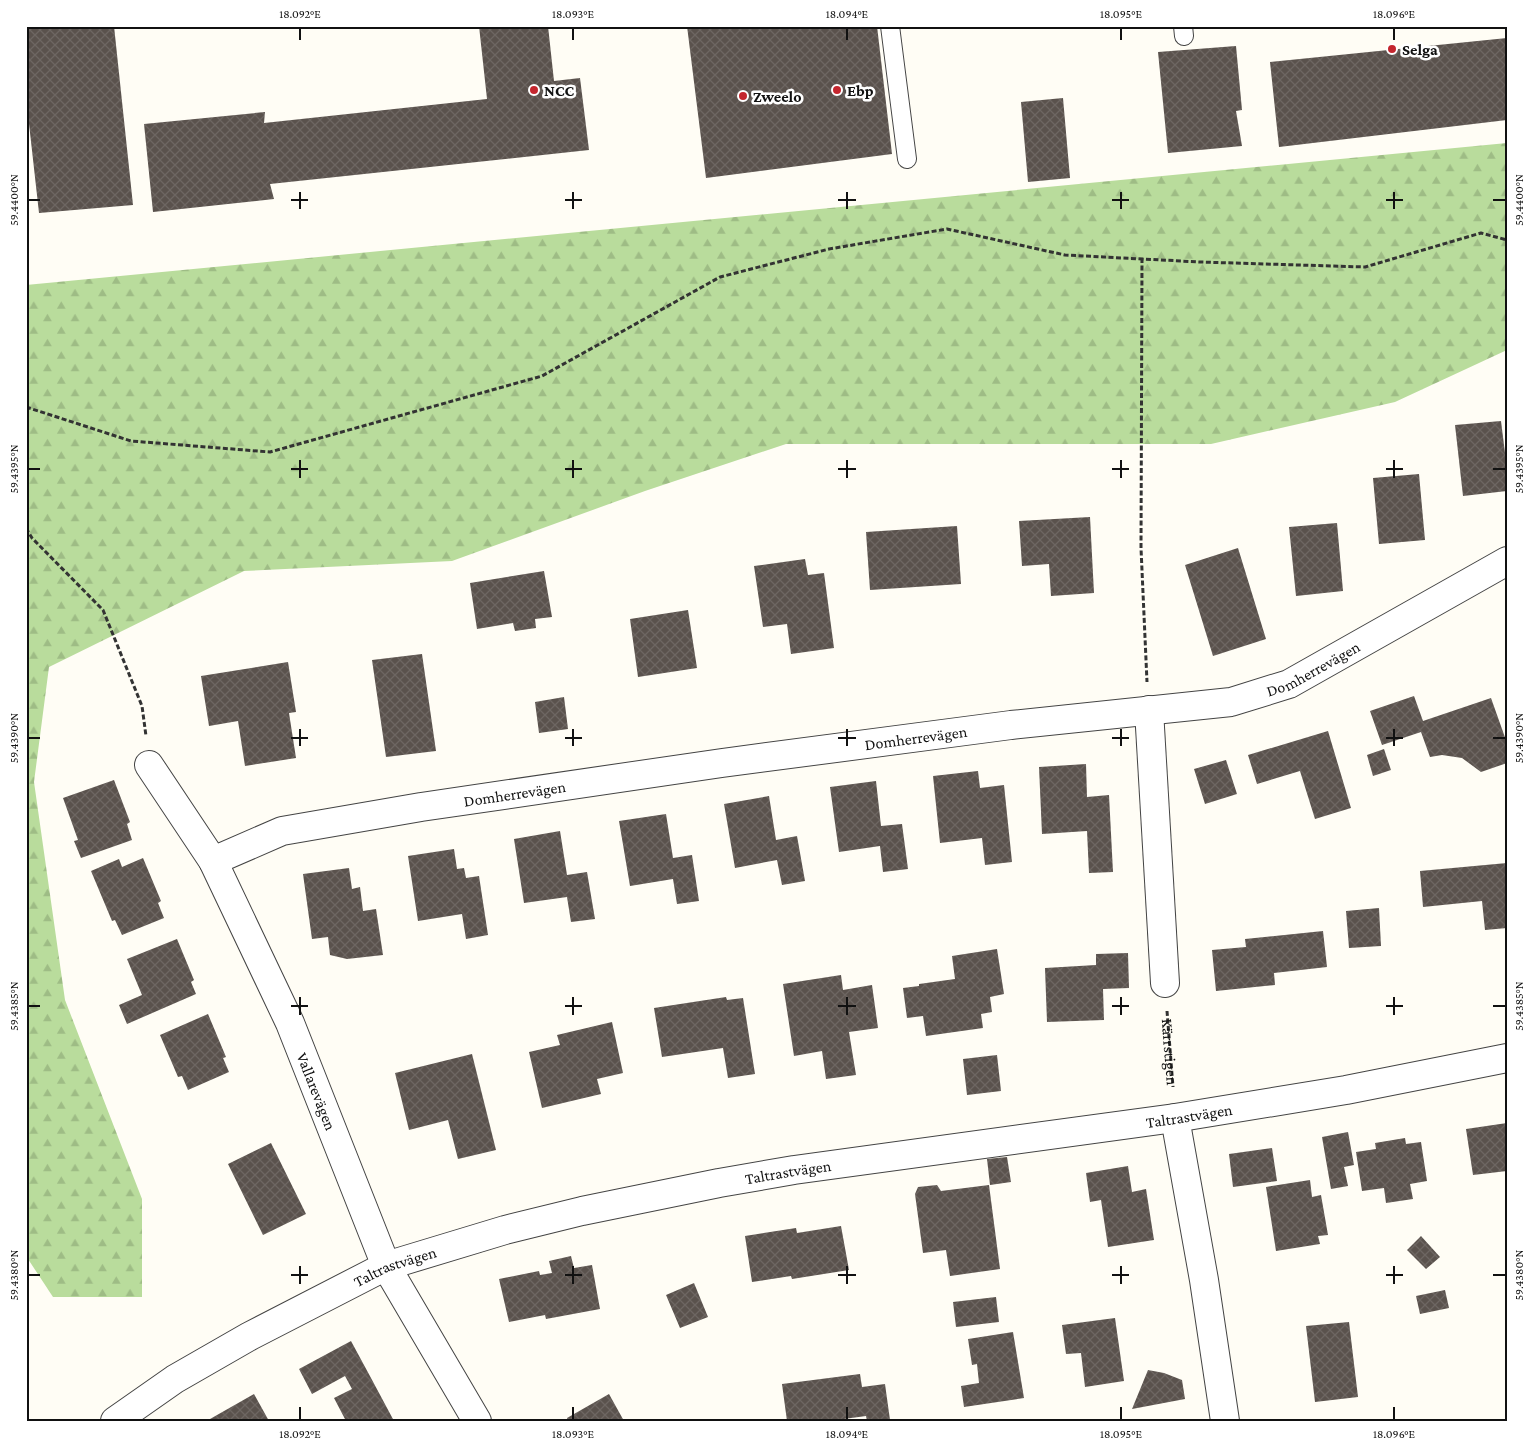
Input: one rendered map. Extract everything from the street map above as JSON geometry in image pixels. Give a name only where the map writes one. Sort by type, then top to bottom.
[{"type":"street","name":"Domherrevägen","points":[[213,861],[282,830],[421,807],[722,763],[1012,725],[1231,702],[1289,684],[1507,561]]},
{"type":"street","points":[[1148,710],[1165,983]]},
{"type":"street","name":"Vallarevägen","points":[[150,765],[213,861],[290,1023],[386,1266],[476,1421]]},
{"type":"street","name":"Taltrastvägen","points":[[115,1421],[175,1379],[250,1336],[386,1266],[505,1230],[582,1211],[794,1170],[1175,1118],[1346,1090],[1507,1058]]},
{"type":"street","points":[[1175,1118],[1204,1280],[1225,1421]]},
{"type":"lane","points":[[890,26],[908,159]]},
{"type":"path","points":[[26,407],[131,440],[270,452],[542,376],[720,277],[829,249],[947,229],[1065,255],[1365,267],[1481,233],[1507,240]]},
{"type":"path","points":[[1142,258],[1141,548],[1148,710]]},
{"type":"path","points":[[26,528],[32,538],[103,610],[142,706],[150,765]]},
{"type":"path","name":"Kärrstigen","points":[[1165,983],[1175,1118]]},
{"type":"green space","points":[[1507,143],[1507,350],[1395,402],[1211,444],[786,444],[645,491],[452,561],[244,571],[49,667],[34,782],[65,1000],[142,1199],[142,1297],[53,1297],[26,1256],[26,285]]},
{"type":"building","points":[[26,26],[114,26],[133,205],[39,213],[26,97]]},
{"type":"building","points":[[479,26],[548,26],[554,81],[580,78],[589,150],[270,184],[274,199],[153,212],[144,124],[265,112],[264,123],[487,99]]},
{"type":"building","points":[[687,26],[877,26],[892,154],[706,178]]},
{"type":"building","points":[[1507,38],[1507,120],[1279,147],[1270,62]]},
{"type":"building","points":[[1236,46],[1242,110],[1236,111],[1242,146],[1168,153],[1158,52]]},
{"type":"building","points":[[1063,98],[1070,178],[1028,182],[1021,102]]},
{"type":"building","points":[[1501,421],[1507,469],[1507,491],[1463,496],[1455,425]]},
{"type":"building","points":[[1419,474],[1425,540],[1379,544],[1373,478]]},
{"type":"building","points":[[1090,517],[1094,593],[1051,596],[1049,564],[1022,566],[1019,521]]},
{"type":"building","points":[[1337,523],[1343,591],[1296,596],[1289,527]]},
{"type":"building","points":[[957,526],[961,584],[870,590],[866,532]]},
{"type":"building","points":[[1238,548],[1266,639],[1213,656],[1185,565]]},
{"type":"building","points":[[805,559],[808,575],[824,573],[834,648],[791,654],[787,624],[763,627],[754,566]]},
{"type":"building","points":[[544,571],[552,617],[535,619],[536,628],[515,631],[513,623],[477,629],[470,583]]},
{"type":"building","points":[[688,610],[697,668],[638,677],[630,619]]},
{"type":"building","points":[[422,654],[436,751],[386,757],[372,660]]},
{"type":"building","points":[[288,662],[296,712],[289,713],[296,758],[245,766],[238,721],[209,726],[201,676]]},
{"type":"building","points":[[1414,696],[1423,721],[1491,698],[1507,743],[1507,763],[1481,772],[1462,758],[1442,755],[1430,757],[1421,732],[1382,745],[1370,711]]},
{"type":"building","points":[[564,697],[568,729],[539,733],[535,702]]},
{"type":"building","points":[[1328,731],[1351,808],[1315,819],[1300,771],[1257,784],[1248,755]]},
{"type":"building","points":[[1384,749],[1391,770],[1373,776],[1367,755]]},
{"type":"building","points":[[1226,760],[1237,794],[1205,804],[1194,769]]},
{"type":"building","points":[[1086,764],[1087,797],[1109,795],[1113,872],[1089,873],[1087,831],[1042,834],[1039,767]]},
{"type":"building","points":[[978,771],[980,788],[1004,785],[1012,862],[985,865],[982,838],[940,843],[933,776]]},
{"type":"building","points":[[114,780],[130,822],[127,824],[132,840],[81,858],[74,841],[78,840],[63,798]]},
{"type":"building","points":[[876,781],[881,826],[902,824],[908,869],[883,872],[880,846],[839,852],[830,787]]},
{"type":"building","points":[[769,796],[776,840],[797,836],[805,881],[782,885],[777,860],[735,868],[724,804]]},
{"type":"building","points":[[666,814],[673,858],[692,855],[699,901],[677,904],[673,879],[630,886],[619,821]]},
{"type":"building","points":[[560,831],[567,875],[587,872],[595,919],[571,922],[567,897],[524,903],[514,839]]},
{"type":"building","points":[[454,849],[457,869],[464,868],[466,878],[479,876],[488,935],[466,939],[462,914],[418,921],[408,856]]},
{"type":"building","points":[[143,858],[161,901],[158,903],[164,918],[122,935],[115,920],[112,921],[91,871],[119,859],[122,867]]},
{"type":"building","points":[[1507,863],[1507,928],[1485,930],[1482,901],[1423,907],[1420,871]]},
{"type":"building","points":[[349,868],[352,889],[360,887],[363,911],[376,909],[383,955],[347,959],[330,955],[328,937],[312,939],[303,874]]},
{"type":"building","points":[[1379,908],[1381,946],[1349,948],[1346,911]]},
{"type":"building","points":[[1323,931],[1327,967],[1274,973],[1275,985],[1216,991],[1212,950],[1246,947],[1245,939]]},
{"type":"building","points":[[177,939],[194,980],[191,982],[196,994],[127,1024],[119,1005],[142,995],[127,959]]},
{"type":"building","points":[[997,949],[1004,994],[990,997],[992,1012],[981,1014],[983,1028],[926,1036],[923,1016],[907,1018],[903,988],[955,979],[952,956]]},
{"type":"building","points":[[1128,953],[1129,988],[1103,989],[1104,1020],[1047,1022],[1045,968],[1096,965],[1096,954]]},
{"type":"building","points":[[841,975],[843,990],[872,985],[878,1028],[849,1032],[856,1075],[826,1079],[822,1051],[794,1056],[783,984]]},
{"type":"building","points":[[726,997],[727,1000],[743,998],[755,1074],[728,1078],[723,1048],[662,1057],[654,1008]]},
{"type":"building","points":[[208,1014],[226,1057],[223,1058],[229,1072],[188,1090],[182,1076],[178,1077],[160,1035]]},
{"type":"building","points":[[612,1022],[623,1073],[597,1079],[601,1094],[542,1108],[529,1052],[560,1045],[557,1035]]},
{"type":"building","points":[[472,1054],[496,1150],[458,1159],[448,1120],[409,1130],[395,1073]]},
{"type":"building","points":[[997,1055],[1001,1091],[967,1095],[963,1059]]},
{"type":"building","points":[[1507,1123],[1507,1171],[1473,1175],[1466,1129]]},
{"type":"building","points":[[1348,1132],[1354,1165],[1344,1167],[1348,1186],[1331,1189],[1322,1137]]},
{"type":"building","points":[[1405,1138],[1406,1144],[1421,1142],[1427,1181],[1410,1184],[1413,1199],[1386,1203],[1384,1188],[1362,1191],[1356,1152],[1376,1149],[1375,1143]]},
{"type":"building","points":[[271,1143],[306,1214],[263,1235],[228,1164]]},
{"type":"building","points":[[1272,1148],[1277,1181],[1233,1187],[1229,1154]]},
{"type":"building","points":[[1007,1157],[1011,1182],[990,1185],[987,1159]]},
{"type":"building","points":[[1128,1166],[1132,1192],[1146,1189],[1154,1240],[1108,1247],[1101,1200],[1090,1202],[1086,1173]]},
{"type":"building","points":[[1310,1180],[1312,1197],[1321,1195],[1328,1235],[1318,1236],[1320,1244],[1276,1251],[1266,1187]]},
{"type":"building","points":[[937,1185],[941,1191],[989,1185],[1000,1269],[950,1276],[946,1250],[923,1253],[915,1194],[918,1187]]},
{"type":"building","points":[[841,1226],[849,1270],[792,1279],[791,1276],[752,1282],[745,1236],[796,1228],[797,1233]]},
{"type":"building","points":[[1421,1236],[1440,1257],[1426,1269],[1407,1250]]},
{"type":"building","points":[[571,1256],[574,1268],[592,1265],[600,1309],[546,1319],[545,1315],[509,1322],[499,1279],[539,1271],[540,1275],[552,1273],[549,1261]]},
{"type":"building","points":[[694,1283],[708,1317],[680,1328],[666,1295]]},
{"type":"building","points":[[1445,1290],[1449,1308],[1420,1314],[1416,1296]]},
{"type":"building","points":[[996,1297],[999,1322],[956,1327],[953,1302]]},
{"type":"building","points":[[1115,1318],[1124,1381],[1085,1387],[1081,1353],[1066,1354],[1062,1325]]},
{"type":"building","points":[[1349,1322],[1358,1397],[1315,1402],[1306,1326]]},
{"type":"building","points":[[1013,1332],[1024,1398],[964,1407],[961,1386],[979,1383],[977,1364],[972,1365],[968,1339]]},
{"type":"building","points":[[351,1341],[394,1421],[346,1421],[334,1398],[352,1389],[345,1376],[312,1394],[299,1369]]},
{"type":"building","points":[[1148,1370],[1164,1373],[1182,1380],[1185,1399],[1132,1409]]},
{"type":"building","points":[[860,1374],[862,1387],[885,1384],[890,1420],[867,1421],[866,1416],[829,1421],[787,1421],[782,1384]]},
{"type":"building","points":[[254,1394],[269,1421],[211,1421],[210,1419]]},
{"type":"building","points":[[609,1394],[624,1421],[568,1421],[567,1418]]},
{"type":"place","name":"Selga","points":[[1392,49]]},
{"type":"place","name":"NCC","points":[[534,90]]},
{"type":"place","name":"Ebp","points":[[837,90]]},
{"type":"place","name":"Zweelo","points":[[743,96]]}]
